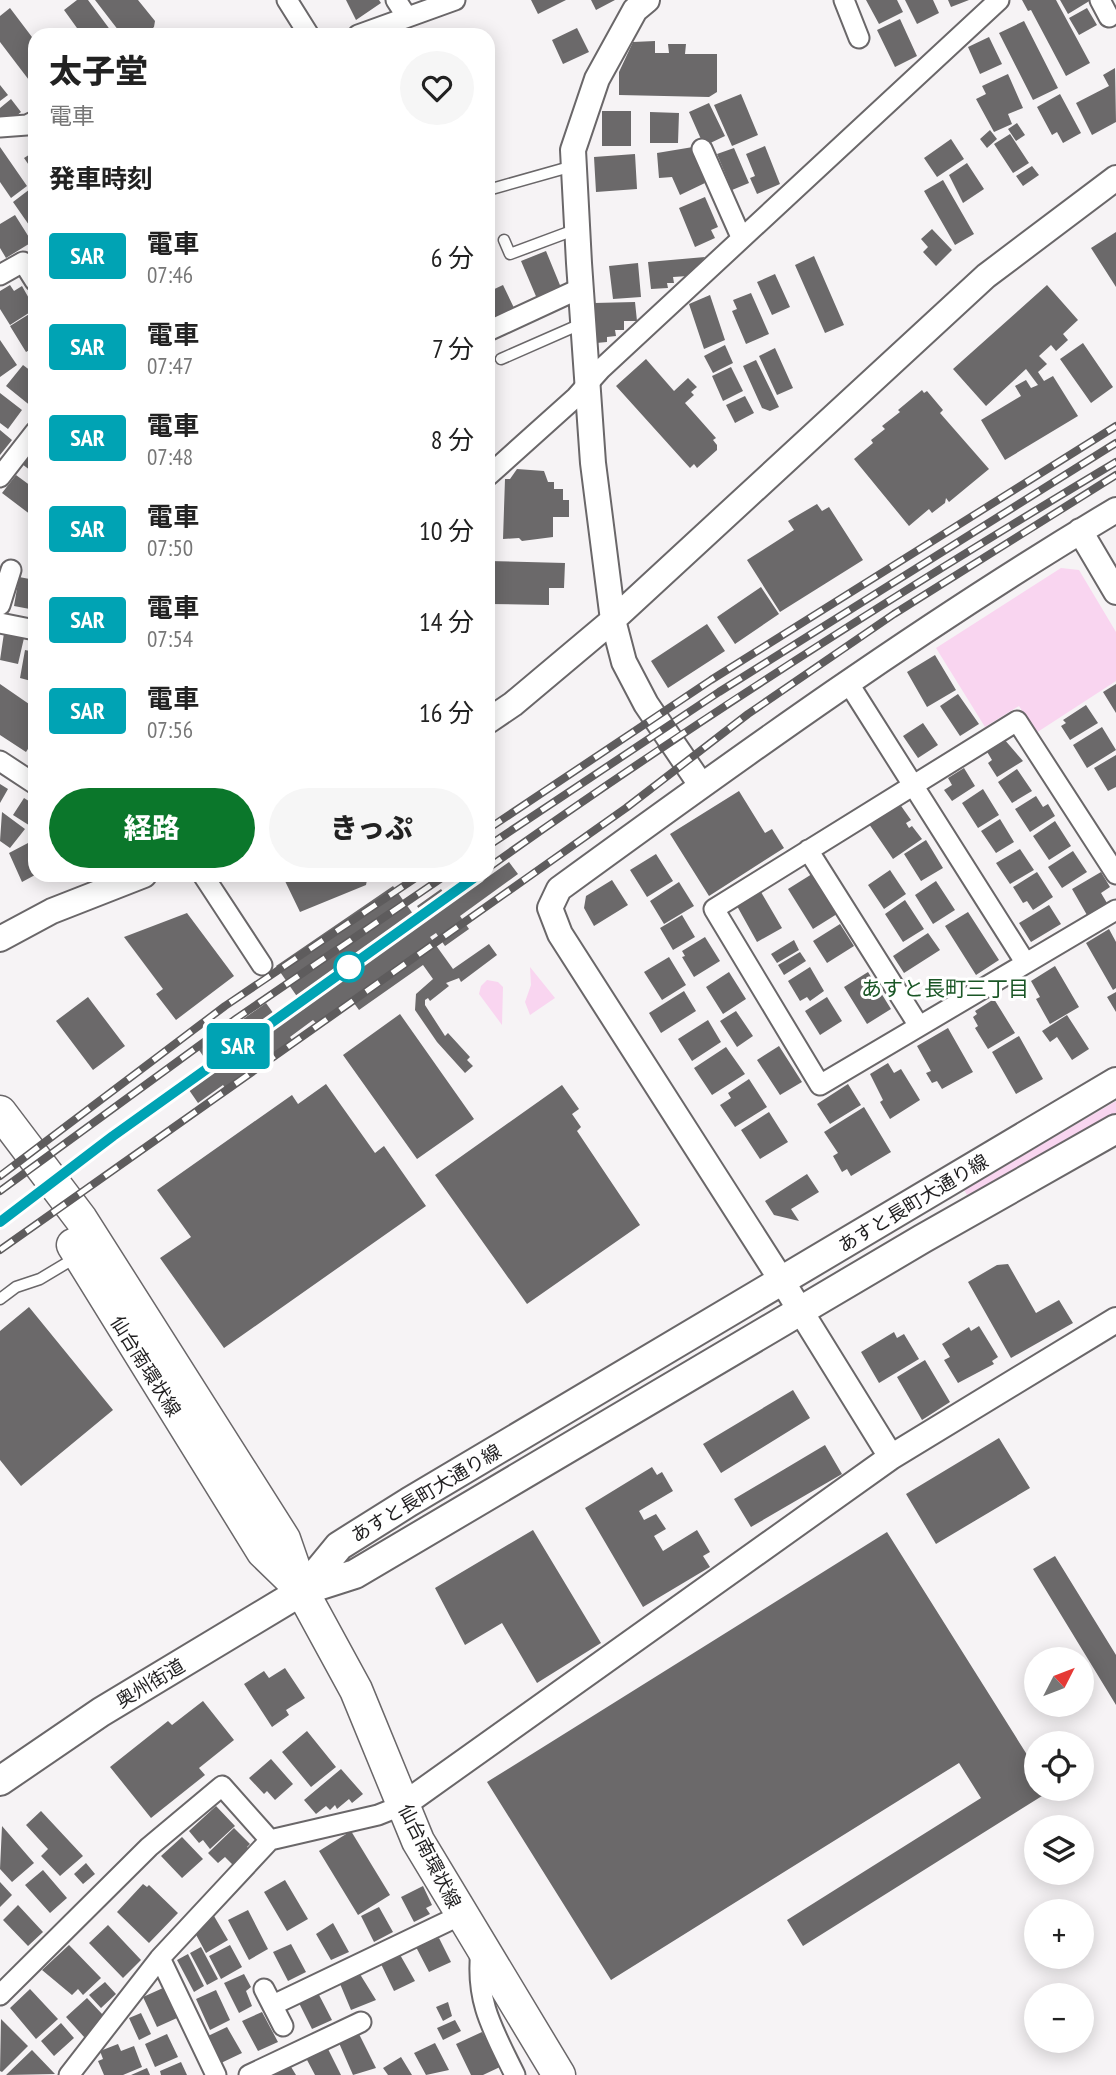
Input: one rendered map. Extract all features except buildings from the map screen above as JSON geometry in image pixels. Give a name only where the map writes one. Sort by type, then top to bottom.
[{"type":"main road","name":"あすと長町大通り線","points":[[302,1591],[347,1540],[1116,1082]]},
{"type":"main road","name":"仙台南環状線","points":[[6,1119],[78,1255],[263,1552],[302,1591]]},
{"type":"main road","name":"仙台南環状線","points":[[6,1119],[81,1219],[284,1539],[302,1591],[356,1690],[418,1841],[481,1950],[559,2075]]},
{"type":"main road","name":"あすと長町大通り線","points":[[302,1591],[355,1574],[1116,1129]]},
{"type":"main road","name":"奥州街道","points":[[0,1781],[101,1712],[302,1591]]},
{"type":"street","points":[[287,0],[305,28]]},
{"type":"street","points":[[396,0],[407,17]]},
{"type":"street","points":[[377,28],[455,0]]},
{"type":"street","points":[[647,0],[635,10],[597,79],[573,150],[583,323],[593,463],[613,620],[624,662],[646,704],[701,785]]},
{"type":"street","points":[[844,0],[859,38]]},
{"type":"street","points":[[495,470],[576,397],[588,381],[741,237],[999,0]]},
{"type":"street","points":[[0,127],[28,124]]},
{"type":"street","points":[[702,149],[741,237]]},
{"type":"street","points":[[495,716],[613,620],[986,276],[1116,178]]},
{"type":"street","points":[[0,275],[23,262],[28,270]]},
{"type":"street","points":[[495,328],[581,288]]},
{"type":"street","points":[[0,477],[28,441]]},
{"type":"street","points":[[891,1457],[782,1281],[559,934],[550,908],[559,889],[701,785],[849,684],[1116,510]]},
{"type":"street","points":[[1080,531],[1116,592]]},
{"type":"street","points":[[0,604],[11,570]]},
{"type":"street","points":[[0,623],[28,629]]},
{"type":"street","points":[[849,684],[1025,962]]},
{"type":"street","points":[[1116,874],[1017,721],[714,909],[820,1084],[1116,910]]},
{"type":"street","points":[[0,761],[28,779]]},
{"type":"street","points":[[808,850],[919,1026]]},
{"type":"street","points":[[0,939],[52,911],[126,882]]},
{"type":"street","points":[[209,882],[262,965]]},
{"type":"street","points":[[69,2075],[160,1958],[270,1840],[378,1815],[403,1805],[891,1457],[1116,1320]]},
{"type":"street","points":[[0,1995],[149,1847],[222,1786],[270,1840]]},
{"type":"street","points":[[283,2026],[269,1997],[461,1915]]},
{"type":"street","points":[[481,1950],[477,1980],[491,2025],[514,2075]]},
{"type":"street","points":[[160,1958],[216,2075]]},
{"type":"street","points":[[228,2075],[246,2071],[248,2075],[361,2021]]},
{"type":"lane","points":[[495,189],[574,166]]},
{"type":"lane","points":[[504,240],[510,254],[577,229]]},
{"type":"lane","points":[[501,359],[583,323]]},
{"type":"lane","points":[[0,1299],[16,1287],[40,1279],[78,1255]]},
{"type":"shaded area","points":[[1061,568],[1079,570],[1116,632],[1116,681],[1036,733],[1019,706],[985,727],[936,648]]},
{"type":"shaded area","points":[[530,967],[555,998],[530,1015],[525,1002],[531,985]]},
{"type":"shaded area","points":[[487,980],[498,982],[503,987],[502,1025],[479,994],[481,986]]},
{"type":"shaded area","points":[[1116,1101],[1116,1114],[1019,1172],[967,1195],[964,1190]]},
{"type":"railway","points":[[495,824],[711,680],[1116,426]]},
{"type":"railway","points":[[495,841],[719,692],[1116,443]]},
{"type":"railway","points":[[495,863],[642,761],[798,659],[1116,462]]},
{"type":"railway","points":[[0,1250],[626,808],[748,714],[894,614],[1116,475]]},
{"type":"railway","points":[[0,1176],[225,1006],[410,882]]},
{"type":"railway","points":[[0,1191],[237,1018],[436,882]]},
{"type":"railway","points":[[0,1222],[113,1136],[468,882]]},
{"type":"train","name":"SAR","points":[[0,1222],[113,1136],[468,882]]},
{"type":"district","name":"あすと長町三丁目","points":[[945,989]]}]
